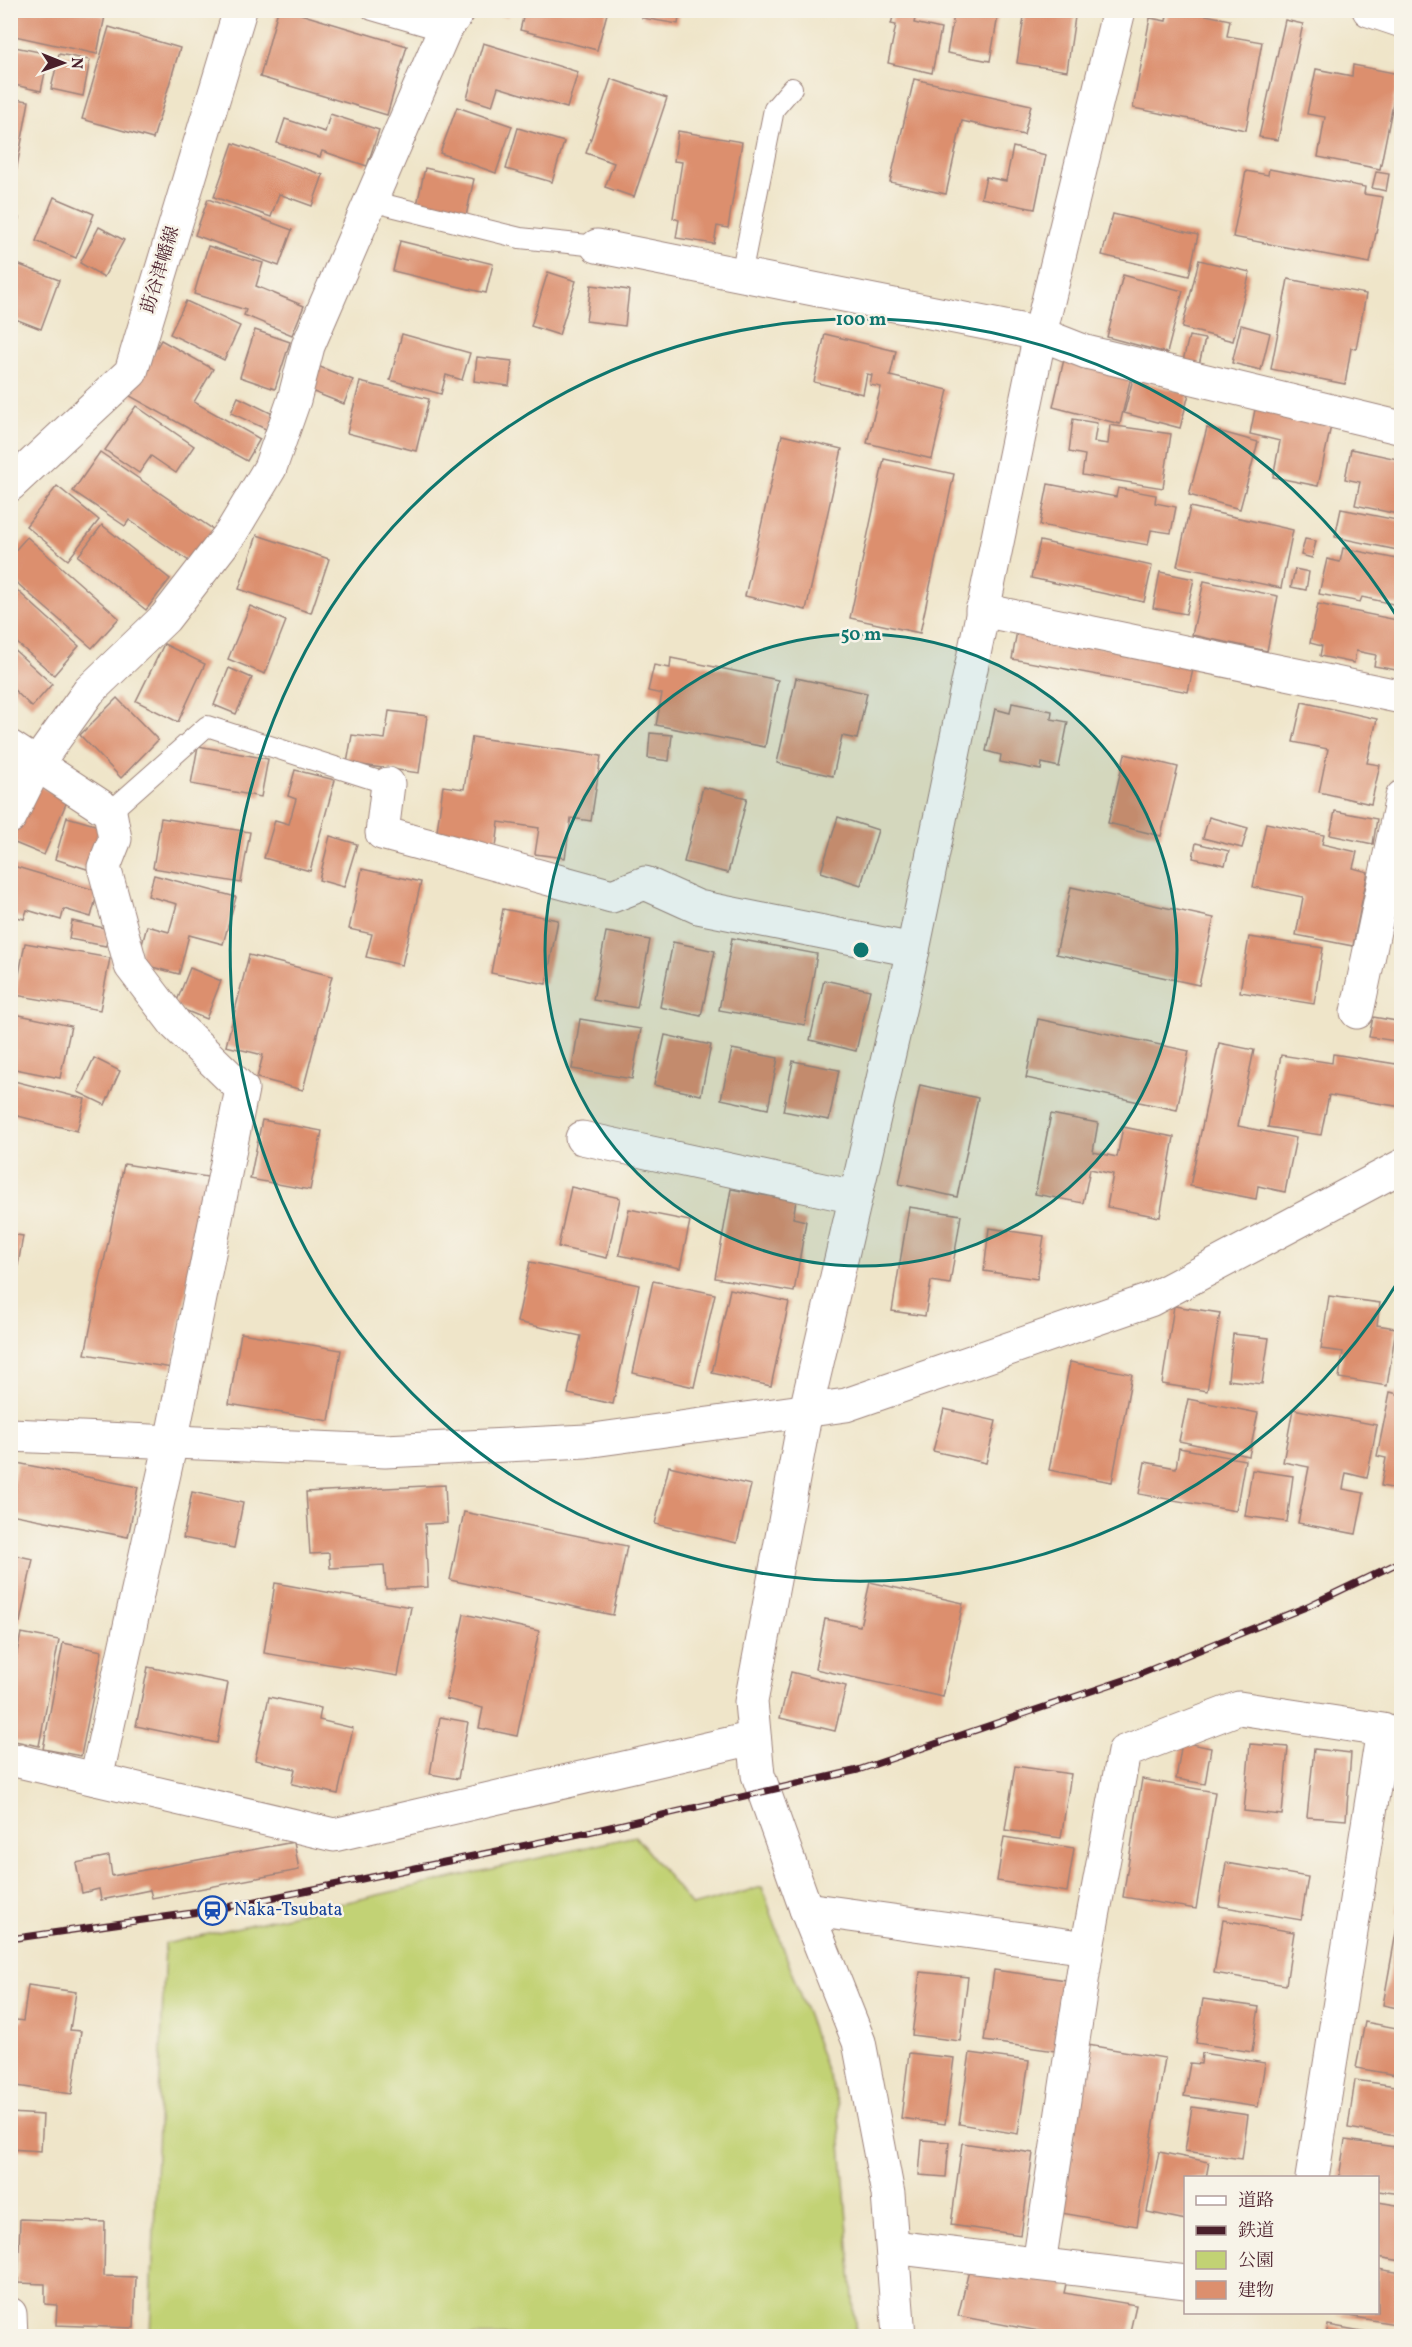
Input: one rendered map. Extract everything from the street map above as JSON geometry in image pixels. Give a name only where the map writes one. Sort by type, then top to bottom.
[{"type":"street","name":"莇谷津幡線","points":[[10,485],[130,372],[240,10]]},
{"type":"street","points":[[899,2337],[888,2194],[859,2042],[806,1909],[758,1775],[751,1702],[806,1410],[913,950],[1040,334],[1119,10]]},
{"type":"street","points":[[1369,10],[1401,21]]},
{"type":"street","points":[[10,817],[23,756],[165,618],[231,533],[270,468],[294,400],[308,346],[451,21]]},
{"type":"street","points":[[597,246],[1040,334],[1086,352],[1401,428]]},
{"type":"street","points":[[982,610],[1401,697]]},
{"type":"street","points":[[23,756],[110,812],[115,840],[104,867],[131,966],[176,1025],[242,1089],[171,1442],[96,1779]]},
{"type":"street","points":[[388,784],[382,833],[612,896],[645,883],[698,907],[913,950]]},
{"type":"street","points":[[1357,1012],[1389,924],[1401,797]]},
{"type":"street","points":[[582,1138],[855,1197]]},
{"type":"street","points":[[10,1435],[385,1451],[586,1441],[846,1405],[1150,1300],[1401,1166]]},
{"type":"street","points":[[1039,2264],[1087,1948],[1124,1752],[1239,1708],[1392,1731],[1311,2176]]},
{"type":"street","points":[[10,1760],[334,1835],[754,1738]]},
{"type":"street","points":[[806,1909],[1087,1948]]},
{"type":"street","points":[[893,2247],[1184,2282]]},
{"type":"street","points":[[10,2314],[11,2337]]},
{"type":"lane","points":[[372,10],[451,21]]},
{"type":"lane","points":[[741,275],[774,110],[792,88]]},
{"type":"lane","points":[[371,201],[520,238],[597,246]]},
{"type":"lane","points":[[110,812],[207,726],[388,784]]},
{"type":"green space","points":[[635,1836],[692,1906],[762,1887],[838,2104],[856,2336],[150,2336],[165,1944]]},
{"type":"building","points":[[10,10],[78,10],[105,16],[97,54],[10,35]]},
{"type":"building","points":[[278,10],[287,10],[407,46],[387,115],[260,77]]},
{"type":"building","points":[[478,10],[509,10],[507,17]]},
{"type":"building","points":[[525,10],[608,10],[597,50],[520,30]]},
{"type":"building","points":[[643,10],[680,10],[678,24],[642,18]]},
{"type":"building","points":[[895,10],[917,10],[914,23],[941,29],[932,73],[888,63],[896,25],[891,24]]},
{"type":"building","points":[[955,10],[999,10],[990,61],[947,53]]},
{"type":"building","points":[[1025,10],[1076,10],[1067,71],[1017,63]]},
{"type":"building","points":[[1168,10],[1182,10],[1230,20],[1227,36],[1262,42],[1246,130],[1133,108],[1150,18],[1166,21]]},
{"type":"building","points":[[1285,20],[1303,24],[1278,140],[1259,137]]},
{"type":"building","points":[[109,27],[180,48],[153,139],[82,119]]},
{"type":"building","points":[[483,43],[578,72],[567,108],[498,87],[492,106],[467,98]]},
{"type":"building","points":[[10,46],[49,54],[41,91],[10,84]]},
{"type":"building","points":[[59,54],[90,60],[83,96],[51,89]]},
{"type":"building","points":[[1353,65],[1399,74],[1380,169],[1318,157],[1325,117],[1307,114],[1316,69],[1352,76]]},
{"type":"building","points":[[611,79],[667,98],[634,197],[605,187],[614,163],[586,153]]},
{"type":"building","points":[[914,79],[1031,105],[1024,135],[962,121],[946,194],[890,182]]},
{"type":"building","points":[[10,98],[29,101],[16,172],[10,171]]},
{"type":"building","points":[[457,107],[512,126],[496,173],[440,153]]},
{"type":"building","points":[[330,114],[379,130],[367,166],[322,151],[320,157],[277,143],[285,119],[325,132]]},
{"type":"building","points":[[518,128],[564,142],[552,182],[506,169]]},
{"type":"building","points":[[678,131],[742,142],[728,228],[717,226],[714,244],[676,238],[679,220],[673,218],[682,162],[674,161]]},
{"type":"building","points":[[233,143],[323,175],[312,206],[279,194],[271,217],[214,197]]},
{"type":"building","points":[[1013,147],[1046,155],[1035,209],[981,198],[986,177],[1006,181]]},
{"type":"building","points":[[425,168],[474,179],[466,216],[417,205]]},
{"type":"building","points":[[1269,169],[1365,187],[1364,194],[1383,197],[1370,263],[1233,237],[1246,171],[1268,175]]},
{"type":"building","points":[[1376,172],[1389,174],[1386,191],[1372,188]]},
{"type":"building","points":[[54,197],[94,214],[76,258],[36,241]]},
{"type":"building","points":[[208,199],[292,230],[279,266],[195,235]]},
{"type":"building","points":[[1113,214],[1198,235],[1189,276],[1102,255]]},
{"type":"building","points":[[10,215],[19,218],[11,243],[10,243]]},
{"type":"building","points":[[99,227],[124,240],[104,277],[80,263]]},
{"type":"building","points":[[400,241],[493,264],[486,293],[393,271]]},
{"type":"building","points":[[208,246],[263,263],[256,286],[304,306],[292,335],[244,315],[246,310],[194,294]]},
{"type":"building","points":[[1199,260],[1250,272],[1233,341],[1182,328]]},
{"type":"building","points":[[17,264],[59,280],[41,329],[10,317],[10,281]]},
{"type":"building","points":[[548,272],[576,281],[559,335],[531,326]]},
{"type":"building","points":[[1123,275],[1183,291],[1167,353],[1107,337]]},
{"type":"building","points":[[1288,279],[1366,294],[1356,349],[1351,348],[1345,384],[1271,369]]},
{"type":"building","points":[[591,285],[629,290],[625,326],[586,321]]},
{"type":"building","points":[[186,301],[240,326],[224,360],[170,334]]},
{"type":"building","points":[[1241,325],[1270,333],[1261,370],[1232,363]]},
{"type":"building","points":[[255,330],[290,342],[275,389],[240,377]]},
{"type":"building","points":[[402,334],[470,353],[462,380],[446,375],[441,394],[390,380]]},
{"type":"building","points":[[825,334],[896,351],[890,376],[948,390],[932,459],[867,443],[881,387],[870,385],[872,375],[867,374],[863,394],[814,382]]},
{"type":"building","points":[[1189,336],[1205,339],[1198,369],[1182,365]]},
{"type":"building","points":[[161,340],[213,369],[194,402],[260,439],[247,461],[130,396]]},
{"type":"building","points":[[1065,355],[1132,372],[1120,424],[1053,407]]},
{"type":"building","points":[[477,357],[512,361],[509,386],[474,381]]},
{"type":"building","points":[[315,365],[353,380],[344,404],[306,389]]},
{"type":"building","points":[[10,369],[16,372],[10,383]]},
{"type":"building","points":[[1133,379],[1189,394],[1180,428],[1124,413]]},
{"type":"building","points":[[360,382],[429,399],[416,451],[347,433]]},
{"type":"building","points":[[238,397],[277,416],[270,431],[231,413]]},
{"type":"building","points":[[1256,405],[1332,421],[1318,486],[1273,477],[1280,441],[1250,434]]},
{"type":"building","points":[[136,406],[194,446],[176,473],[151,456],[139,473],[105,450]]},
{"type":"building","points":[[1073,419],[1097,423],[1094,442],[1108,444],[1110,425],[1171,434],[1163,488],[1082,475],[1085,455],[1069,452]]},
{"type":"building","points":[[1207,428],[1258,442],[1240,509],[1189,495]]},
{"type":"building","points":[[782,435],[842,449],[806,610],[745,596]]},
{"type":"building","points":[[1351,449],[1402,460],[1402,515],[1355,505],[1360,482],[1345,479]]},
{"type":"building","points":[[100,452],[214,530],[192,563],[129,520],[125,526],[73,491]]},
{"type":"building","points":[[884,459],[954,474],[920,633],[850,618]]},
{"type":"building","points":[[1048,484],[1116,497],[1118,488],[1156,495],[1155,503],[1176,507],[1171,533],[1151,530],[1148,545],[1040,525]]},
{"type":"building","points":[[57,486],[99,520],[68,560],[26,526]]},
{"type":"building","points":[[1190,507],[1293,530],[1281,588],[1177,566]]},
{"type":"building","points":[[1341,509],[1402,521],[1402,551],[1335,537]]},
{"type":"building","points":[[102,525],[170,579],[146,610],[78,556]]},
{"type":"building","points":[[257,535],[329,559],[311,613],[239,589]]},
{"type":"building","points":[[27,537],[119,618],[92,648],[10,577],[10,556]]},
{"type":"building","points":[[1305,539],[1316,541],[1312,558],[1301,555]]},
{"type":"building","points":[[1040,541],[1152,566],[1144,602],[1031,578]]},
{"type":"building","points":[[1343,548],[1402,560],[1402,606],[1362,597],[1360,602],[1319,594],[1327,559],[1340,562]]},
{"type":"building","points":[[1295,569],[1309,572],[1306,590],[1291,587]]},
{"type":"building","points":[[1160,572],[1194,579],[1186,614],[1153,608]]},
{"type":"building","points":[[1204,581],[1278,596],[1267,651],[1192,635]]},
{"type":"building","points":[[10,584],[79,646],[54,675],[10,637]]},
{"type":"building","points":[[1318,604],[1402,621],[1402,671],[1374,666],[1376,655],[1356,651],[1354,663],[1320,656],[1322,646],[1310,643]]},
{"type":"building","points":[[250,606],[286,621],[265,674],[228,659]]},
{"type":"building","points":[[1017,631],[1194,665],[1188,692],[1012,659]]},
{"type":"building","points":[[164,644],[205,664],[178,722],[136,701]]},
{"type":"building","points":[[10,646],[52,684],[32,707],[10,686]]},
{"type":"building","points":[[671,658],[778,680],[765,747],[656,725],[662,694],[648,691],[654,665],[670,668]]},
{"type":"building","points":[[229,668],[252,678],[236,714],[214,705]]},
{"type":"building","points":[[796,678],[867,693],[857,739],[842,736],[833,776],[777,763]]},
{"type":"building","points":[[117,698],[158,740],[121,778],[80,735]]},
{"type":"building","points":[[1302,702],[1377,719],[1367,763],[1380,765],[1371,804],[1319,792],[1328,749],[1293,742]]},
{"type":"building","points":[[1012,703],[1052,711],[1051,719],[1068,722],[1059,767],[1042,763],[1041,770],[1000,762],[1001,755],[986,751],[995,709],[1010,713]]},
{"type":"building","points":[[389,711],[427,716],[419,773],[347,763],[352,735],[385,739]]},
{"type":"building","points":[[650,733],[672,735],[669,761],[648,758]]},
{"type":"building","points":[[472,737],[601,756],[591,821],[571,818],[565,858],[535,854],[539,828],[499,822],[496,848],[436,839],[443,786],[464,789]]},
{"type":"building","points":[[198,746],[268,759],[261,797],[191,784]]},
{"type":"building","points":[[1125,754],[1178,767],[1161,836],[1108,823]]},
{"type":"building","points":[[295,770],[335,780],[310,871],[264,858],[275,820],[289,824],[296,799],[288,796]]},
{"type":"building","points":[[34,784],[68,799],[44,855],[10,841]]},
{"type":"building","points":[[703,787],[747,798],[728,873],[684,862]]},
{"type":"building","points":[[1335,811],[1377,819],[1373,844],[1330,835]]},
{"type":"building","points":[[67,817],[102,827],[90,870],[55,859]]},
{"type":"building","points":[[838,817],[878,830],[861,885],[821,872]]},
{"type":"building","points":[[1209,817],[1248,828],[1242,848],[1203,838]]},
{"type":"building","points":[[161,818],[250,832],[241,883],[153,868]]},
{"type":"building","points":[[1266,823],[1324,835],[1322,844],[1357,852],[1353,868],[1368,872],[1353,946],[1296,935],[1303,897],[1253,887]]},
{"type":"building","points":[[330,836],[357,844],[344,887],[319,880]]},
{"type":"building","points":[[1196,843],[1229,851],[1225,865],[1193,858]]},
{"type":"building","points":[[10,865],[98,891],[91,917],[64,909],[61,920],[27,910],[24,919],[10,915]]},
{"type":"building","points":[[362,869],[421,882],[402,965],[366,957],[372,934],[349,929]]},
{"type":"building","points":[[154,875],[236,897],[223,944],[189,935],[179,974],[137,963],[147,926],[169,932],[177,904],[148,896]]},
{"type":"building","points":[[1402,883],[1402,903],[1396,902]]},
{"type":"building","points":[[1071,887],[1214,918],[1199,985],[1056,954]]},
{"type":"building","points":[[503,909],[558,920],[546,984],[491,973]]},
{"type":"building","points":[[72,921],[109,929],[106,946],[69,939]]},
{"type":"building","points":[[606,932],[650,940],[637,1008],[593,1000]]},
{"type":"building","points":[[1249,937],[1323,948],[1314,1004],[1240,992]]},
{"type":"building","points":[[732,938],[817,954],[805,1025],[719,1010]]},
{"type":"building","points":[[673,942],[715,951],[701,1016],[660,1007]]},
{"type":"building","points":[[25,943],[110,958],[100,1010],[15,995]]},
{"type":"building","points":[[249,955],[332,976],[303,1090],[257,1078],[263,1055],[226,1046]]},
{"type":"building","points":[[190,968],[221,981],[206,1019],[175,1006]]},
{"type":"building","points":[[824,980],[870,990],[856,1051],[810,1040]]},
{"type":"building","points":[[10,1013],[71,1026],[60,1078],[10,1068]]},
{"type":"building","points":[[1373,1017],[1402,1022],[1402,1042],[1369,1037]]},
{"type":"building","points":[[580,1019],[641,1029],[632,1079],[572,1069]]},
{"type":"building","points":[[1038,1019],[1189,1051],[1177,1110],[1026,1078]]},
{"type":"building","points":[[665,1035],[711,1045],[701,1095],[654,1085]]},
{"type":"building","points":[[1219,1043],[1254,1050],[1238,1126],[1296,1138],[1285,1192],[1258,1186],[1256,1199],[1190,1186]]},
{"type":"building","points":[[732,1049],[778,1058],[768,1109],[721,1099]]},
{"type":"building","points":[[1333,1054],[1402,1065],[1402,1107],[1329,1095],[1321,1135],[1268,1127],[1281,1055],[1332,1063]]},
{"type":"building","points":[[94,1058],[120,1071],[105,1105],[78,1092]]},
{"type":"building","points":[[793,1061],[839,1070],[829,1120],[783,1111]]},
{"type":"building","points":[[10,1080],[85,1099],[77,1131],[10,1114]]},
{"type":"building","points":[[920,1085],[978,1098],[957,1197],[899,1184]]},
{"type":"building","points":[[1051,1114],[1098,1123],[1093,1152],[1117,1157],[1123,1127],[1174,1137],[1160,1217],[1107,1207],[1113,1174],[1090,1169],[1083,1203],[1035,1194]]},
{"type":"building","points":[[262,1120],[322,1131],[310,1190],[250,1179]]},
{"type":"building","points":[[124,1164],[208,1177],[172,1368],[85,1354]]},
{"type":"building","points":[[571,1187],[620,1198],[607,1258],[558,1247]]},
{"type":"building","points":[[731,1189],[796,1201],[793,1218],[806,1221],[794,1292],[715,1278]]},
{"type":"building","points":[[909,1207],[961,1215],[950,1284],[931,1281],[925,1316],[892,1311]]},
{"type":"building","points":[[629,1209],[690,1221],[680,1268],[619,1255]]},
{"type":"building","points":[[989,1228],[1044,1236],[1037,1279],[984,1271]]},
{"type":"building","points":[[10,1234],[23,1236],[12,1300],[10,1300]]},
{"type":"building","points":[[530,1262],[639,1285],[613,1404],[568,1394],[581,1336],[517,1322]]},
{"type":"building","points":[[653,1281],[715,1294],[694,1387],[633,1373]]},
{"type":"building","points":[[730,1289],[789,1302],[771,1386],[712,1373]]},
{"type":"building","points":[[1329,1296],[1380,1303],[1377,1325],[1396,1328],[1387,1386],[1339,1378],[1343,1352],[1321,1349]]},
{"type":"building","points":[[1174,1306],[1220,1313],[1207,1391],[1162,1384]]},
{"type":"building","points":[[241,1333],[341,1350],[329,1421],[229,1404]]},
{"type":"building","points":[[1233,1334],[1269,1338],[1262,1384],[1228,1380]]},
{"type":"building","points":[[1070,1362],[1132,1374],[1112,1482],[1049,1470]]},
{"type":"building","points":[[1401,1383],[1402,1490],[1381,1486],[1386,1458],[1377,1456],[1390,1392],[1398,1394]]},
{"type":"building","points":[[1188,1399],[1258,1413],[1249,1456],[1179,1441]]},
{"type":"building","points":[[944,1409],[996,1421],[986,1463],[933,1451]]},
{"type":"building","points":[[1293,1409],[1377,1425],[1367,1478],[1346,1473],[1343,1489],[1364,1493],[1356,1534],[1298,1523],[1309,1467],[1283,1462]]},
{"type":"building","points":[[1179,1448],[1245,1460],[1236,1511],[1139,1494],[1145,1462],[1176,1468]]},
{"type":"building","points":[[17,1463],[138,1487],[128,1537],[10,1514],[10,1495]]},
{"type":"building","points":[[669,1466],[751,1485],[737,1543],[655,1524]]},
{"type":"building","points":[[1252,1470],[1293,1476],[1287,1522],[1245,1516]]},
{"type":"building","points":[[445,1485],[447,1523],[425,1524],[428,1587],[386,1589],[384,1565],[330,1568],[329,1553],[310,1554],[306,1492]]},
{"type":"building","points":[[192,1492],[243,1503],[234,1548],[183,1538]]},
{"type":"building","points":[[464,1512],[627,1546],[613,1615],[450,1580]]},
{"type":"building","points":[[10,1554],[33,1559],[20,1622],[10,1620]]},
{"type":"building","points":[[870,1582],[963,1603],[943,1697],[815,1669],[825,1619],[860,1626]]},
{"type":"building","points":[[275,1583],[411,1607],[398,1676],[264,1653]]},
{"type":"building","points":[[464,1614],[539,1631],[517,1736],[479,1728],[483,1708],[446,1699]]},
{"type":"building","points":[[21,1633],[59,1640],[39,1746],[10,1740],[10,1686]]},
{"type":"building","points":[[63,1643],[102,1651],[81,1756],[43,1749]]},
{"type":"building","points":[[148,1667],[228,1683],[217,1743],[136,1726]]},
{"type":"building","points":[[791,1672],[846,1686],[835,1731],[780,1718]]},
{"type":"building","points":[[269,1697],[321,1708],[319,1720],[353,1728],[338,1794],[292,1784],[295,1769],[255,1760]]},
{"type":"building","points":[[440,1717],[468,1722],[458,1779],[430,1774]]},
{"type":"building","points":[[1182,1742],[1211,1748],[1205,1784],[1176,1779]]},
{"type":"building","points":[[1250,1744],[1288,1747],[1282,1815],[1244,1811]]},
{"type":"building","points":[[1314,1749],[1351,1753],[1346,1820],[1307,1817]]},
{"type":"building","points":[[1015,1766],[1071,1774],[1061,1838],[1005,1830]]},
{"type":"building","points":[[1142,1779],[1215,1792],[1196,1909],[1123,1897]]},
{"type":"building","points":[[1004,1837],[1074,1848],[1067,1892],[997,1881]]},
{"type":"building","points":[[294,1842],[299,1870],[152,1898],[150,1890],[101,1900],[99,1889],[82,1893],[76,1863],[109,1856],[112,1876]]},
{"type":"building","points":[[1226,1863],[1308,1877],[1301,1920],[1219,1906]]},
{"type":"building","points":[[1400,1896],[1402,1896],[1402,1914],[1397,1913]]},
{"type":"building","points":[[1223,1920],[1294,1932],[1286,1985],[1214,1973]]},
{"type":"building","points":[[1397,1927],[1402,1928],[1402,2009],[1383,2005]]},
{"type":"building","points":[[994,1970],[1066,1980],[1055,2051],[984,2041]]},
{"type":"building","points":[[920,1972],[968,1977],[960,2041],[912,2035]]},
{"type":"building","points":[[28,1985],[76,1992],[70,2030],[81,2031],[72,2094],[10,2085],[10,2019],[23,2021]]},
{"type":"building","points":[[1203,1999],[1259,2007],[1252,2052],[1196,2043]]},
{"type":"building","points":[[1365,2022],[1402,2029],[1402,2076],[1356,2068]]},
{"type":"building","points":[[1088,2045],[1165,2058],[1137,2226],[1061,2213]]},
{"type":"building","points":[[909,2053],[954,2058],[945,2124],[901,2118]]},
{"type":"building","points":[[970,2053],[1029,2061],[1018,2134],[959,2124]]},
{"type":"building","points":[[1202,2053],[1265,2063],[1258,2107],[1184,2096],[1190,2063],[1201,2064]]},
{"type":"building","points":[[1355,2080],[1402,2087],[1402,2137],[1348,2128]]},
{"type":"building","points":[[1192,2107],[1248,2115],[1242,2159],[1185,2151]]},
{"type":"building","points":[[10,2113],[43,2115],[41,2151],[10,2149]]},
{"type":"building","points":[[922,2140],[949,2142],[946,2177],[919,2175]]},
{"type":"building","points":[[1345,2140],[1402,2148],[1402,2194],[1379,2191],[1379,2176],[1339,2176]]},
{"type":"building","points":[[962,2143],[1033,2153],[1021,2235],[951,2225]]},
{"type":"building","points":[[1159,2152],[1209,2162],[1206,2176],[1184,2176],[1184,2220],[1147,2212]]},
{"type":"building","points":[[1379,2202],[1402,2206],[1402,2261],[1379,2257]]},
{"type":"building","points":[[20,2219],[105,2222],[104,2276],[136,2277],[134,2328],[56,2325],[57,2305],[45,2304],[45,2284],[18,2283]]},
{"type":"building","points":[[970,2266],[1066,2284],[1064,2293],[1136,2305],[1129,2336],[1066,2336],[958,2316]]},
{"type":"building","points":[[1379,2269],[1402,2273],[1395,2324],[1336,2314],[1379,2314]]},
{"type":"building","points":[[1328,2325],[1383,2335],[1383,2336],[1326,2336]]},
{"type":"building","points":[[107,2333],[107,2336],[65,2336],[65,2334]]},
{"type":"building","points":[[25,2334],[61,2334],[61,2336],[25,2336]]},
{"type":"railway","points":[[10,1939],[213,1910],[584,1833],[858,1770],[1130,1678],[1306,1607],[1402,1561]]},
{"type":"place","name":"Naka-Tsubata","points":[[213,1910]]}]
